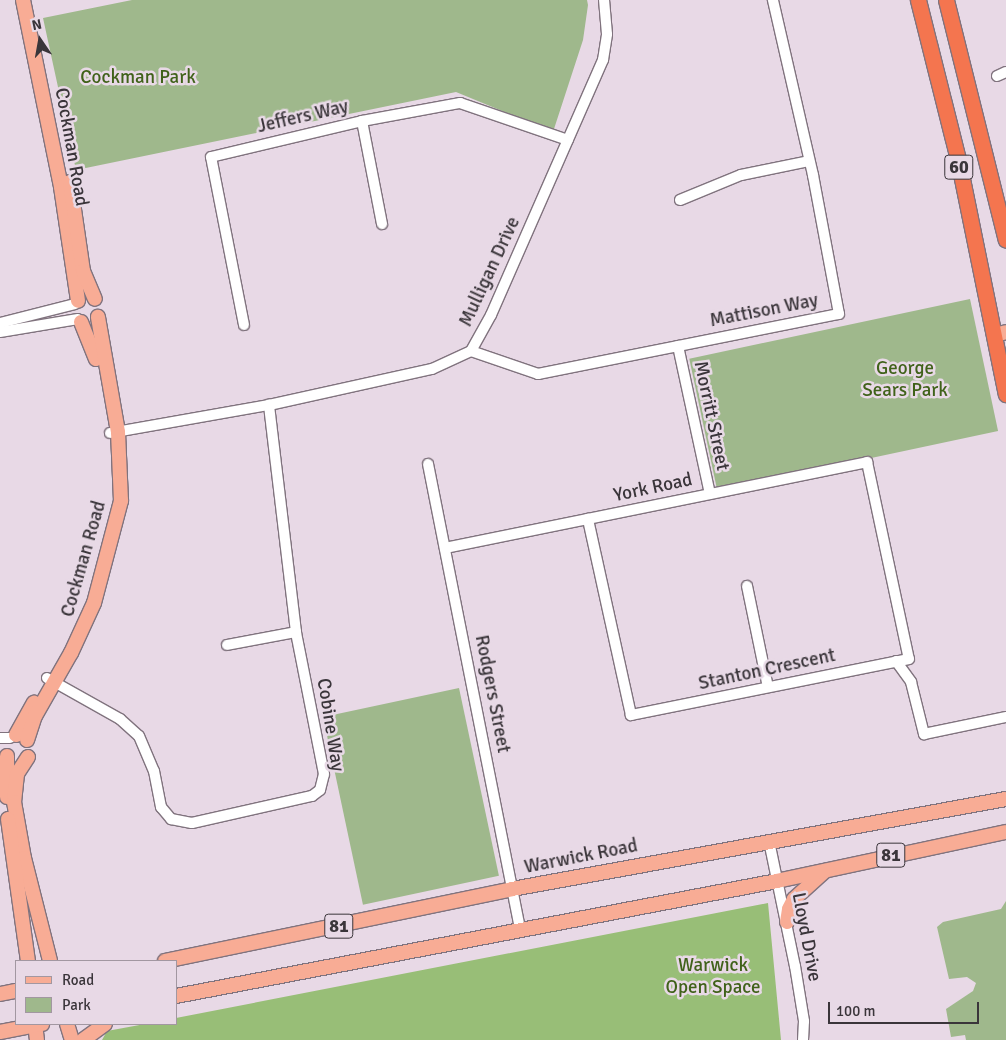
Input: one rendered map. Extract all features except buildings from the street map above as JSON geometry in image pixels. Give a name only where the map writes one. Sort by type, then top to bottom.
[{"type":"highway","name":"60","points":[[918,0],[1000,334],[1006,394]]},
{"type":"highway","name":"60","points":[[946,0],[1006,240]]},
{"type":"main road","name":"Cockman Road","points":[[23,0],[61,188],[76,303]]},
{"type":"main road","name":"Cockman Road","points":[[32,0],[70,185],[83,271],[95,299]]},
{"type":"main road","points":[[86,297],[95,299],[101,307],[98,318],[91,323],[80,321],[76,303],[86,297]]},
{"type":"main road","name":"Cockman Road","points":[[4,753],[51,681],[94,603],[117,526],[121,500],[98,318]]},
{"type":"main road","name":"Cockman Road","points":[[80,321],[95,354],[114,433]]},
{"type":"main road","points":[[13,738],[31,746],[28,757],[17,774],[14,802],[24,858],[50,960]]},
{"type":"main road","points":[[4,753],[17,762],[28,757]]},
{"type":"main road","points":[[4,753],[10,844],[28,960]]},
{"type":"main road","name":"Warwick Road","points":[[170,960],[512,889],[1006,799]]},
{"type":"main road","name":"81","points":[[178,996],[777,881],[829,868],[1006,832]]},
{"type":"main road","points":[[787,922],[789,909],[794,899],[829,868]]},
{"type":"main road","points":[[0,994],[15,991]]},
{"type":"main road","points":[[0,1032],[33,1025]]},
{"type":"main road","points":[[37,1040],[38,1025]]},
{"type":"main road","points":[[68,1025],[72,1040]]},
{"type":"main road","points":[[83,1040],[104,1025]]},
{"type":"main road","points":[[0,1032],[14,1040]]},
{"type":"street","name":"Mulligan Drive","points":[[114,433],[269,405],[432,369],[472,351],[492,315],[603,60],[606,34],[604,0]]},
{"type":"street","name":"Mattison Way","points":[[472,351],[538,374],[840,314],[809,160],[773,0]]},
{"type":"street","name":"Jeffers Way","points":[[244,325],[211,157],[362,121],[460,103],[568,140]]},
{"type":"street","points":[[362,121],[382,224]]},
{"type":"street","points":[[680,200],[741,175],[809,160]]},
{"type":"street","points":[[0,324],[76,303]]},
{"type":"street","points":[[0,332],[80,321]]},
{"type":"street","name":"Morritt Street","points":[[678,346],[710,494]]},
{"type":"street","name":"Cobine Way","points":[[51,681],[120,719],[139,736],[154,771],[161,807],[171,819],[192,823],[312,796],[320,790],[324,774],[296,632],[269,405]]},
{"type":"street","name":"York Road","points":[[445,548],[867,462],[909,659],[896,661]]},
{"type":"street","name":"Rodgers Street","points":[[428,464],[520,930]]},
{"type":"street","name":"Stanton Crescent","points":[[588,519],[631,715],[896,661]]},
{"type":"street","points":[[747,586],[768,687]]},
{"type":"street","points":[[227,645],[296,632]]},
{"type":"street","points":[[896,661],[911,682],[924,734],[1006,717]]},
{"type":"street","name":"Lloyd Drive","points":[[769,841],[787,922],[804,1021],[802,1040]]},
{"type":"green space","name":"Cockman Park","points":[[132,0],[587,0],[588,5],[583,40],[553,132],[456,92],[76,170],[43,18]]},
{"type":"green space","name":"George Sears Park","points":[[970,299],[998,431],[717,491],[689,359]]},
{"type":"green space","points":[[459,688],[499,876],[363,905],[323,717]]},
{"type":"green space","points":[[1006,901],[1006,1040],[966,1040],[965,1035],[951,1037],[946,1009],[973,991],[976,983],[967,977],[949,979],[937,927],[943,922],[1001,909]]},
{"type":"green space","name":"Warwick Open Space","points":[[768,903],[781,1040],[102,1040],[107,1031],[140,1025],[178,1025],[178,1018]]}]
